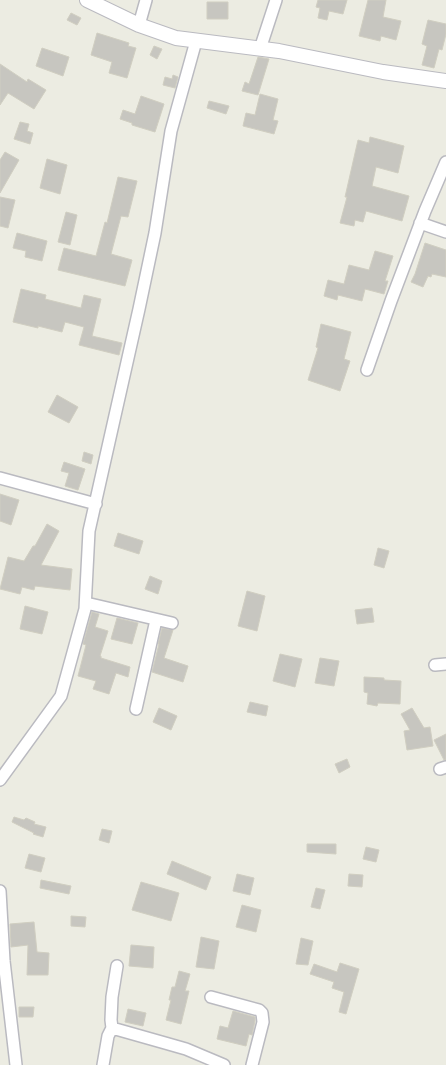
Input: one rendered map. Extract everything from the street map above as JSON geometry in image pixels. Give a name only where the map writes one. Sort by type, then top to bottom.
[{"type":"street","points":[[87,0],[139,25],[176,38],[260,49],[383,72],[446,81]]},
{"type":"street","points":[[139,25],[146,0]]},
{"type":"street","points":[[260,49],[276,0]]},
{"type":"street","points":[[0,780],[61,696],[85,609],[89,531],[155,233],[171,131],[196,40]]},
{"type":"street","points":[[367,370],[420,223],[446,162]]},
{"type":"street","points":[[420,223],[446,232]]},
{"type":"street","points":[[0,478],[96,504]]},
{"type":"street","points":[[86,603],[172,623]]},
{"type":"street","points":[[136,709],[156,620]]},
{"type":"street","points":[[0,891],[4,961],[16,1065]]},
{"type":"street","points":[[103,1065],[108,1036],[112,1028],[112,997],[117,966]]},
{"type":"street","points":[[211,997],[254,1008],[262,1013],[263,1022],[252,1065]]},
{"type":"street","points":[[112,1028],[172,1045],[224,1065]]},
{"type":"building","points":[[318,0],[347,0],[343,14],[329,11],[327,20],[318,18],[320,8],[316,7]]},
{"type":"building","points":[[368,0],[386,0],[383,17],[401,21],[396,40],[381,36],[380,41],[359,36]]},
{"type":"building","points":[[207,2],[228,2],[228,19],[207,19]]},
{"type":"building","points":[[71,13],[81,18],[77,25],[67,20]]},
{"type":"building","points":[[428,20],[446,24],[446,34],[442,50],[439,49],[434,68],[422,65],[427,46],[422,44]]},
{"type":"building","points":[[97,33],[129,43],[128,46],[136,48],[127,78],[109,73],[112,62],[91,55]]},
{"type":"building","points":[[154,46],[162,49],[157,59],[150,55]]},
{"type":"building","points":[[42,48],[69,57],[63,76],[36,66]]},
{"type":"building","points":[[258,57],[269,59],[258,95],[242,91],[245,82],[249,84]]},
{"type":"building","points":[[0,64],[27,82],[28,79],[46,90],[34,109],[8,93],[0,105]]},
{"type":"building","points":[[173,75],[178,77],[175,88],[163,85],[165,77],[172,79]]},
{"type":"building","points":[[260,94],[278,99],[273,120],[278,121],[274,134],[243,126],[246,113],[255,115]]},
{"type":"building","points":[[141,96],[164,104],[155,132],[120,119],[123,110],[135,114]]},
{"type":"building","points":[[209,101],[229,106],[226,114],[207,108]]},
{"type":"building","points":[[20,122],[29,124],[27,131],[33,133],[30,144],[14,139]]},
{"type":"building","points":[[370,137],[404,146],[398,173],[376,167],[372,186],[409,196],[402,221],[366,211],[363,222],[355,220],[354,226],[340,223],[358,140],[369,143]]},
{"type":"building","points":[[5,152],[19,160],[0,193],[0,160]]},
{"type":"building","points":[[47,159],[67,165],[60,194],[40,188]]},
{"type":"building","points":[[118,177],[137,181],[128,217],[121,216],[111,254],[132,260],[125,286],[58,270],[64,248],[96,256],[105,222],[107,223]]},
{"type":"building","points":[[0,197],[15,200],[8,228],[0,226]]},
{"type":"building","points":[[66,212],[77,215],[70,245],[58,242]]},
{"type":"building","points":[[17,233],[47,241],[42,261],[25,257],[26,251],[13,248]]},
{"type":"building","points":[[425,243],[446,250],[446,277],[432,274],[431,277],[428,276],[423,287],[411,282]]},
{"type":"building","points":[[375,251],[393,256],[385,281],[388,281],[384,294],[365,289],[362,301],[338,295],[337,300],[324,296],[328,280],[344,284],[349,265],[369,270]]},
{"type":"building","points":[[21,289],[46,295],[45,299],[81,308],[84,295],[101,299],[92,336],[122,343],[119,355],[79,345],[84,327],[65,322],[62,332],[13,322]]},
{"type":"building","points":[[321,324],[351,332],[344,359],[350,361],[340,391],[308,380],[318,348],[316,347]]},
{"type":"building","points":[[57,395],[78,407],[69,423],[48,412]]},
{"type":"building","points":[[84,452],[93,455],[91,464],[82,461]]},
{"type":"building","points":[[64,462],[85,469],[78,490],[65,486],[69,473],[61,471]]},
{"type":"building","points":[[0,494],[19,500],[11,525],[0,521]]},
{"type":"building","points":[[47,524],[59,531],[41,565],[72,569],[70,590],[35,586],[34,590],[22,587],[20,594],[0,589],[8,557],[24,561]]},
{"type":"building","points":[[118,533],[143,541],[139,554],[114,546]]},
{"type":"building","points":[[378,548],[389,551],[384,568],[374,565]]},
{"type":"building","points":[[150,576],[162,581],[158,594],[145,589]]},
{"type":"building","points":[[247,591],[265,596],[257,631],[238,626]]},
{"type":"building","points":[[25,606],[48,612],[42,634],[20,629]]},
{"type":"building","points":[[372,608],[374,622],[357,624],[355,610]]},
{"type":"building","points":[[92,612],[99,614],[95,627],[108,631],[101,658],[130,667],[128,677],[116,673],[109,694],[93,689],[96,681],[78,676],[86,645],[83,644]]},
{"type":"building","points":[[117,618],[138,623],[132,644],[111,639]]},
{"type":"building","points":[[162,628],[173,630],[164,658],[188,666],[183,682],[152,672]]},
{"type":"building","points":[[280,654],[302,659],[295,687],[273,681]]},
{"type":"building","points":[[320,658],[339,661],[334,686],[315,683]]},
{"type":"building","points":[[364,677],[401,681],[400,704],[378,703],[377,706],[367,704],[368,693],[364,692]]},
{"type":"building","points":[[250,702],[268,706],[266,716],[247,712]]},
{"type":"building","points":[[159,708],[177,716],[171,730],[153,722]]},
{"type":"building","points":[[412,708],[424,728],[430,727],[433,746],[407,750],[404,731],[410,730],[401,714]]},
{"type":"building","points":[[446,734],[446,760],[444,760],[434,740]]},
{"type":"building","points":[[347,759],[350,767],[339,773],[335,764]]},
{"type":"building","points":[[14,817],[24,820],[26,818],[35,822],[34,824],[46,827],[43,837],[33,834],[12,822]]},
{"type":"building","points":[[102,829],[112,831],[109,843],[99,840]]},
{"type":"building","points":[[307,844],[336,844],[336,854],[307,852]]},
{"type":"building","points":[[366,847],[379,850],[376,862],[363,859]]},
{"type":"building","points":[[29,854],[45,858],[41,872],[25,868]]},
{"type":"building","points":[[172,861],[211,877],[206,890],[167,874]]},
{"type":"building","points":[[237,874],[254,878],[250,895],[233,891]]},
{"type":"building","points":[[349,874],[363,875],[362,887],[348,886]]},
{"type":"building","points":[[41,880],[71,886],[69,894],[40,888]]},
{"type":"building","points":[[141,882],[179,893],[171,921],[132,910]]},
{"type":"building","points":[[316,888],[325,890],[320,909],[311,907]]},
{"type":"building","points":[[242,905],[261,910],[256,932],[236,927]]},
{"type":"building","points":[[71,916],[86,917],[85,927],[71,926]]},
{"type":"building","points":[[34,922],[37,952],[49,953],[48,975],[27,975],[28,945],[11,947],[10,924]]},
{"type":"building","points":[[201,937],[219,941],[214,969],[196,967]]},
{"type":"building","points":[[301,938],[313,941],[308,965],[296,964]]},
{"type":"building","points":[[131,945],[154,947],[153,968],[129,966]]},
{"type":"building","points":[[340,963],[359,969],[346,1014],[339,1012],[344,992],[332,988],[334,982],[310,974],[314,964],[337,972]]},
{"type":"building","points":[[179,971],[190,974],[185,991],[189,991],[181,1024],[166,1020],[172,987],[175,987]]},
{"type":"building","points":[[19,1007],[34,1007],[33,1017],[19,1017]]},
{"type":"building","points":[[128,1009],[146,1013],[143,1026],[125,1022]]},
{"type":"building","points":[[233,1011],[255,1017],[252,1035],[249,1034],[246,1046],[217,1039],[220,1026],[228,1028]]}]
